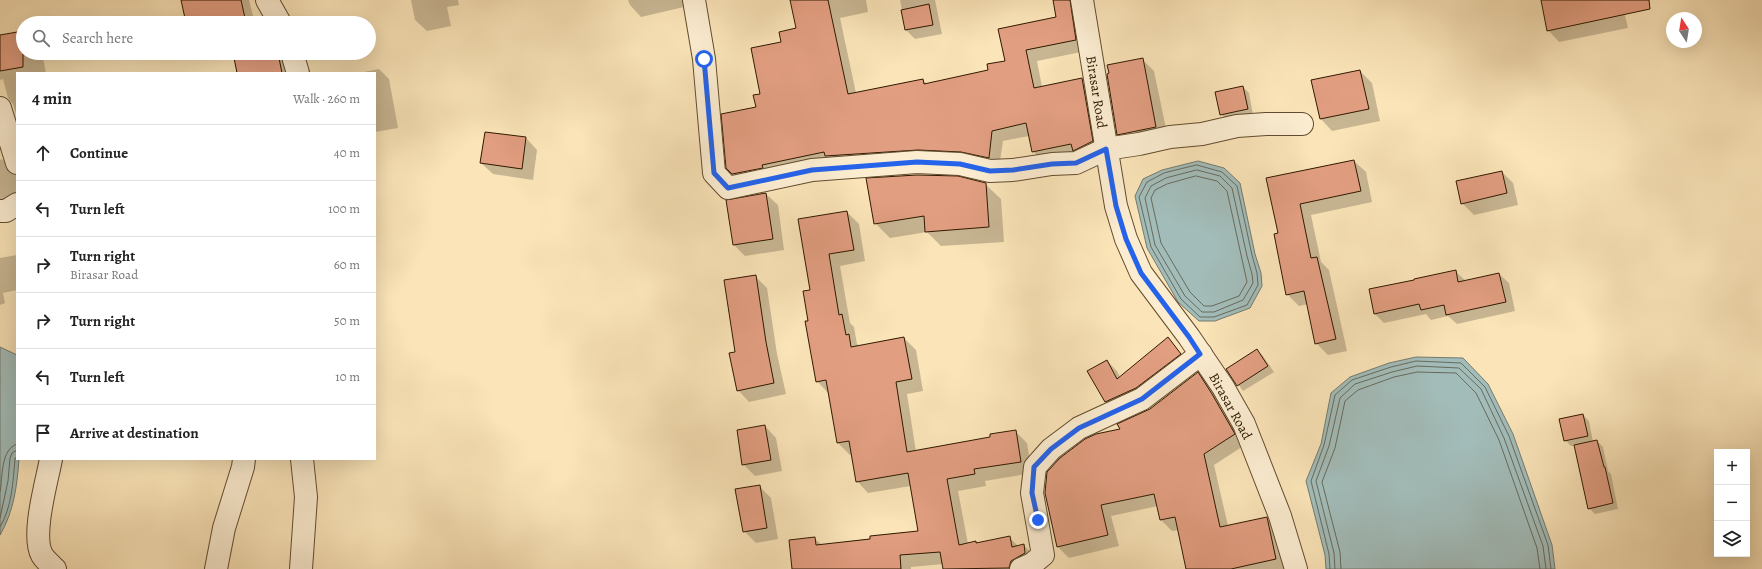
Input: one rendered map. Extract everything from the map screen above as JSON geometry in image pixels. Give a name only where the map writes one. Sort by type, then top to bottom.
[{"type":"street","points":[[267,0],[276,16]]},
{"type":"street","points":[[694,0],[704,59],[714,173],[728,188],[812,170],[917,162],[960,164],[990,171],[1013,170],[1052,164],[1076,163],[1106,149],[1170,137],[1202,134],[1237,126],[1302,124]]},
{"type":"street","name":"Birasar Road","points":[[1082,0],[1116,206],[1126,239],[1141,273],[1189,337],[1223,387],[1244,424],[1280,516],[1296,569]]},
{"type":"street","points":[[294,60],[298,72]]},
{"type":"street","points":[[0,108],[16,160]]},
{"type":"street","points":[[0,211],[6,211],[16,205]]},
{"type":"street","points":[[1021,569],[1032,564],[1043,555],[1032,493],[1034,467],[1051,449],[1079,428],[1142,399],[1200,354]]},
{"type":"street","points":[[51,460],[40,514],[39,540],[42,555],[55,569]]},
{"type":"street","points":[[216,569],[224,528],[244,460]]},
{"type":"street","points":[[301,569],[306,497],[302,460]]},
{"type":"water","points":[[1198,161],[1224,168],[1240,183],[1255,254],[1261,273],[1262,286],[1250,308],[1215,321],[1199,321],[1178,302],[1147,248],[1135,196],[1143,179],[1162,170]]},
{"type":"water","points":[[0,347],[16,355],[16,460],[19,460],[12,508],[0,535]]},
{"type":"water","points":[[1416,357],[1463,358],[1488,384],[1513,434],[1552,545],[1555,569],[1326,569],[1325,555],[1306,481],[1321,444],[1331,393],[1350,377],[1389,363]]},
{"type":"building","points":[[181,0],[241,0],[245,16],[184,16]]},
{"type":"building","points":[[790,0],[828,0],[848,94],[923,79],[924,84],[988,70],[987,64],[1005,61],[998,29],[1056,17],[1053,0],[1070,0],[1076,40],[1026,50],[1034,88],[1082,78],[1093,141],[1073,151],[1071,144],[1032,152],[1026,123],[992,131],[989,158],[961,152],[918,150],[825,156],[824,152],[762,165],[763,168],[732,174],[726,168],[721,114],[756,107],[753,95],[760,94],[751,48],[781,42],[779,32],[796,28]]},
{"type":"building","points":[[1541,0],[1649,0],[1650,9],[1547,31]]},
{"type":"building","points":[[929,4],[933,25],[905,30],[901,10]]},
{"type":"building","points":[[16,32],[16,60],[23,60],[23,67],[0,71],[0,35]]},
{"type":"building","points":[[1143,58],[1156,127],[1117,135],[1107,74],[1109,73],[1107,65]]},
{"type":"building","points":[[234,60],[279,60],[282,72],[237,72]]},
{"type":"building","points":[[1360,70],[1369,109],[1320,119],[1311,80]]},
{"type":"building","points":[[1243,86],[1248,109],[1220,115],[1215,92]]},
{"type":"building","points":[[485,132],[526,137],[522,169],[480,163]]},
{"type":"building","points":[[1354,160],[1361,191],[1300,204],[1311,258],[1317,257],[1336,339],[1315,344],[1304,291],[1286,295],[1274,234],[1278,233],[1266,178]]},
{"type":"building","points":[[1502,171],[1507,193],[1461,204],[1456,181]]},
{"type":"building","points":[[917,175],[958,176],[986,183],[989,227],[925,232],[924,216],[874,224],[866,178]]},
{"type":"building","points":[[766,193],[773,239],[733,245],[726,200]]},
{"type":"building","points":[[847,211],[854,250],[829,254],[839,315],[842,314],[846,335],[849,334],[851,347],[904,337],[912,379],[896,382],[907,452],[990,437],[990,434],[1016,430],[1021,462],[974,469],[975,474],[947,479],[959,545],[1010,536],[1012,547],[1024,544],[1025,553],[1011,561],[1009,568],[943,569],[940,552],[900,555],[901,569],[792,569],[789,540],[815,537],[816,545],[870,539],[870,536],[918,531],[908,473],[856,482],[849,441],[837,443],[826,380],[816,382],[805,321],[808,321],[803,291],[810,290],[798,219]]},
{"type":"building","points":[[1456,270],[1458,282],[1499,273],[1506,302],[1446,315],[1444,305],[1421,310],[1419,304],[1374,314],[1369,289]]},
{"type":"building","points":[[756,275],[774,383],[737,391],[729,353],[735,352],[724,280]]},
{"type":"building","points":[[1168,337],[1181,354],[1136,388],[1105,402],[1087,371],[1107,360],[1117,379]]},
{"type":"building","points":[[1257,349],[1268,366],[1237,386],[1226,369]]},
{"type":"building","points":[[1198,372],[1235,434],[1204,454],[1220,527],[1267,517],[1276,559],[1231,569],[1186,569],[1175,517],[1160,520],[1154,494],[1101,505],[1108,535],[1057,547],[1045,493],[1047,472],[1060,458],[1085,439],[1096,434],[1120,429],[1117,424],[1150,409]]},
{"type":"building","points":[[1583,414],[1588,436],[1564,441],[1559,419]]},
{"type":"building","points":[[765,425],[771,460],[742,465],[737,430]]},
{"type":"building","points":[[1597,440],[1613,503],[1588,509],[1574,445]]},
{"type":"building","points":[[760,485],[767,528],[743,532],[735,489]]},
{"type":"route","points":[[704,59],[714,173],[728,188],[812,170],[917,162],[960,164],[990,171],[1013,170],[1029,166],[1076,163],[1106,149],[1116,206],[1126,239],[1141,273],[1200,354],[1142,399],[1079,428],[1051,449],[1034,467],[1032,493],[1038,520]]}]
